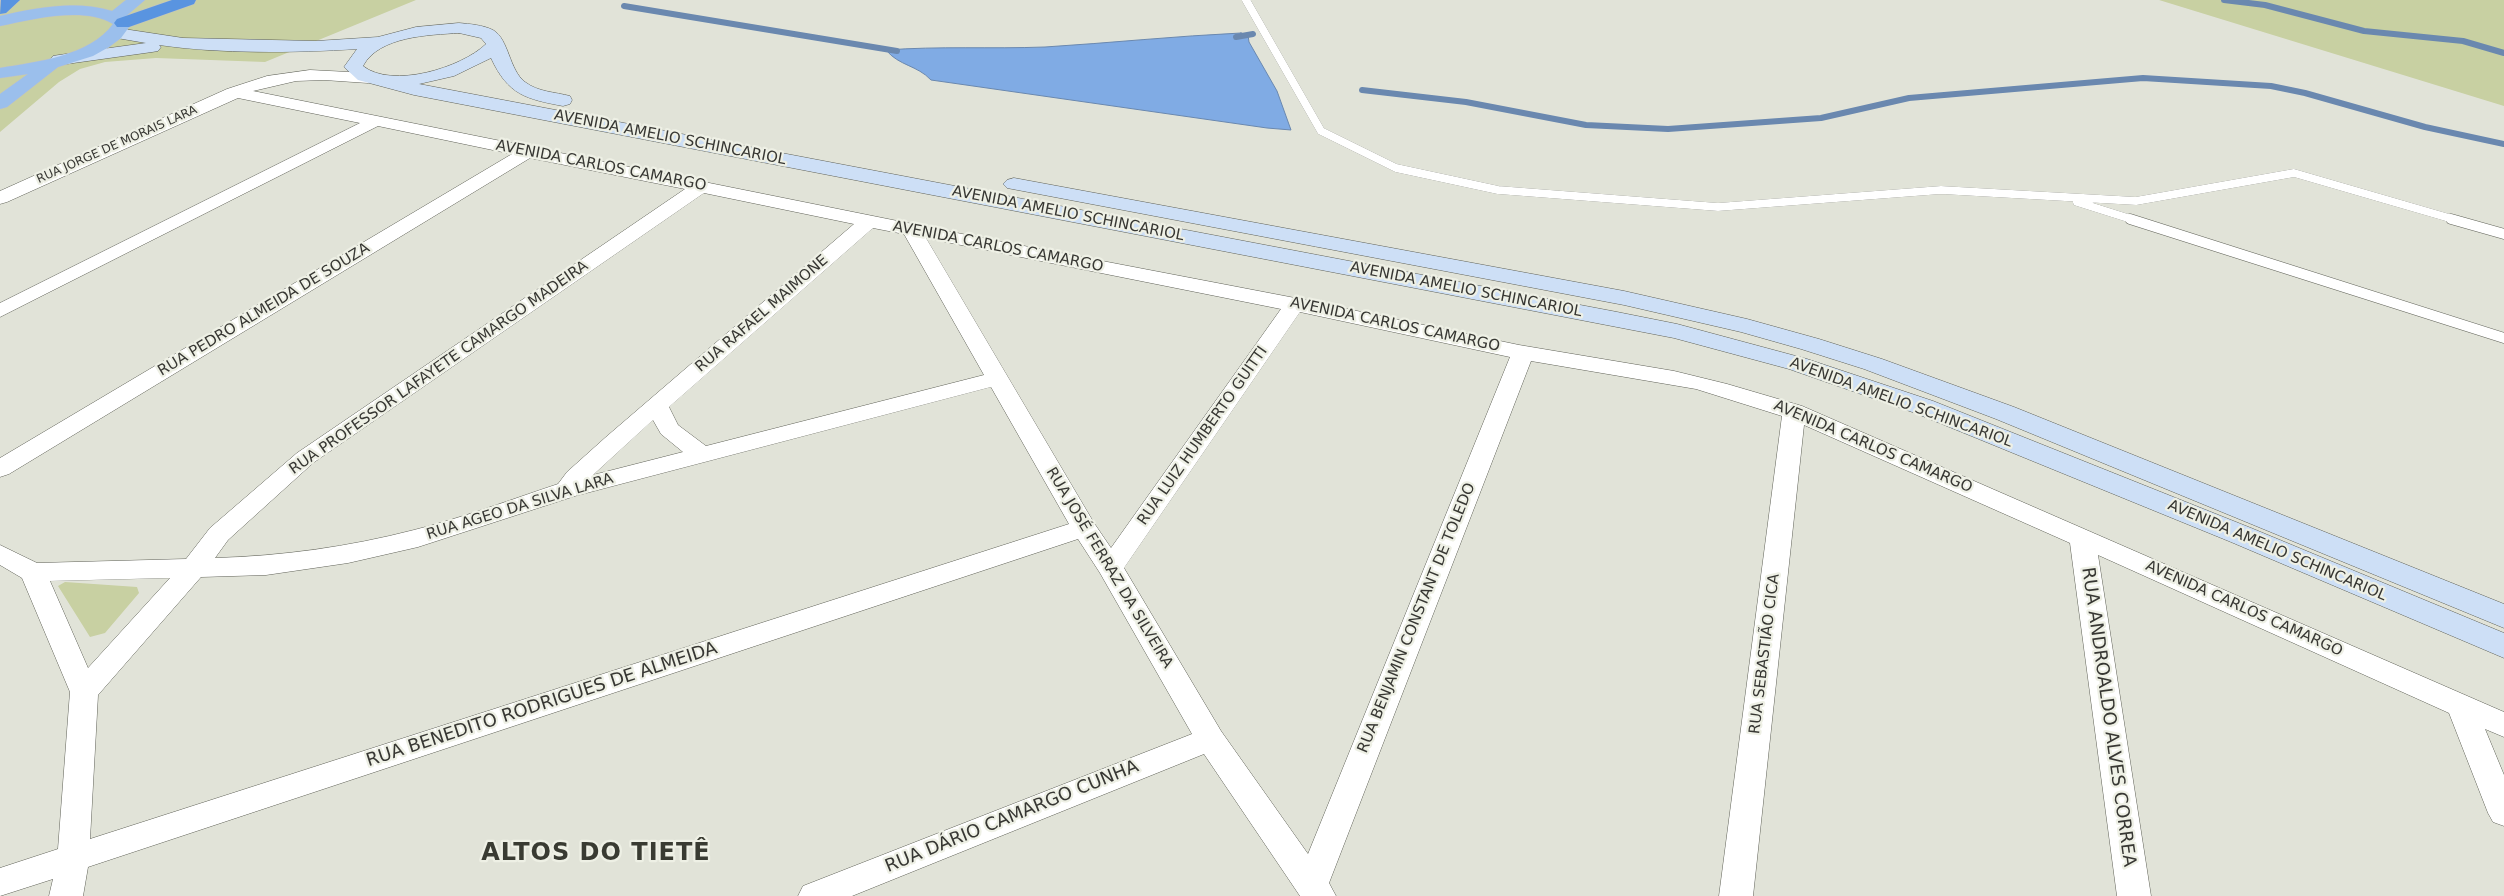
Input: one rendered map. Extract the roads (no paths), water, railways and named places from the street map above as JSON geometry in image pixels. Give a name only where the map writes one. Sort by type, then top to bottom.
[{"type":"highway","points":[[0,9],[12,0]]},
{"type":"highway","points":[[118,24],[188,0]]},
{"type":"main road","points":[[0,21],[99,0]]},
{"type":"main road","points":[[0,103],[46,71],[56,61],[89,50],[118,24],[137,0]]},
{"type":"main road","points":[[49,12],[94,11],[118,24],[182,44]]},
{"type":"main road","points":[[459,28],[487,34],[494,39],[495,45],[490,53],[480,60],[447,73],[412,79],[377,79],[358,73],[353,66],[355,59],[361,53],[383,42],[421,31],[459,28]]},
{"type":"main road","points":[[0,73],[56,61],[182,44],[316,46],[383,42]]},
{"type":"main road","name":"AVENIDA AMELIO SCHINCARIOL","points":[[495,45],[509,79],[522,89],[540,96],[1624,298],[1738,324],[1810,344],[1892,371],[2005,413],[2504,617]]},
{"type":"main road","points":[[316,46],[355,59]]},
{"type":"main road","name":"AVENIDA AMELIO SCHINCARIOL","points":[[377,79],[414,89],[1617,319],[1737,346],[1924,407],[2241,535],[2504,646]]},
{"type":"street","name":"RUA JORGE DE MORAIS LARA","points":[[0,198],[233,92],[270,80],[318,73],[377,79]]},
{"type":"street","name":"AVENIDA CARLOS CAMARGO","points":[[233,92],[702,186],[912,231],[1295,304],[1523,352],[1673,378],[1739,394],[1794,411],[2504,725]]},
{"type":"street","points":[[0,311],[376,121]]},
{"type":"street","name":"RUA PEDRO ALMEIDA DE SOUZA","points":[[0,469],[528,151]]},
{"type":"street","name":"RUA PROFESSOR LAFAYETE CAMARGO MADEIRA","points":[[84,692],[193,569],[219,534],[305,458],[702,186]]},
{"type":"street","name":"RUA RAFAEL MAIMONE","points":[[567,490],[590,464],[868,222]]},
{"type":"street","name":"RUA JOSÉ FERRAZ DA SILVEIRA","points":[[912,231],[1084,528],[1111,568],[1210,739],[1316,890]]},
{"type":"street","name":"RUA LUIZ HUMBERTO GUITTI","points":[[1111,568],[1295,304]]},
{"type":"street","name":"RUA BENJAMIN CONSTANT DE TOLEDO","points":[[1316,890],[1523,352]]},
{"type":"street","name":"RUA AGEO DA SILVA LARA","points":[[33,572],[266,566],[348,554],[418,538],[567,490],[998,378]]},
{"type":"street","points":[[657,406],[669,428],[702,456]]},
{"type":"street","name":"RUA SEBASTIÃO CICA","points":[[1736,896],[1794,411]]},
{"type":"street","name":"RUA BENEDITO RODRIGUES DE ALMEIDA","points":[[0,882],[1084,528]]},
{"type":"street","name":"RUA ANDROALDO ALVES CORREA","points":[[2082,538],[2134,896]]},
{"type":"street","points":[[0,554],[33,572],[84,692],[73,859],[66,896]]},
{"type":"street","points":[[2460,705],[2504,813]]},
{"type":"street","name":"RUA DÁRIO CAMARGO CUNHA","points":[[815,896],[1210,739]]},
{"type":"lane","points":[[1246,0],[1321,131],[1396,168],[1498,190],[1718,207],[1940,190],[2136,201],[2294,173],[2504,234]]},
{"type":"lane","points":[[2060,197],[2504,338]]},
{"type":"water","points":[[1241,33],[1248,35],[1249,42],[1277,91],[1291,130],[931,80],[886,50],[1045,47]]},
{"type":"waterway","points":[[2224,0],[2265,5],[2364,31],[2463,41],[2504,53]]},
{"type":"waterway","points":[[624,6],[897,51]]},
{"type":"waterway","points":[[1236,37],[1253,34]]},
{"type":"waterway","points":[[1362,90],[1466,102],[1586,125],[1668,129],[1821,118],[1909,98],[2143,78],[2271,86],[2305,93],[2425,127],[2504,144]]},
{"type":"district","name":"ALTOS DO TIETÊ","points":[[596,854]]}]
